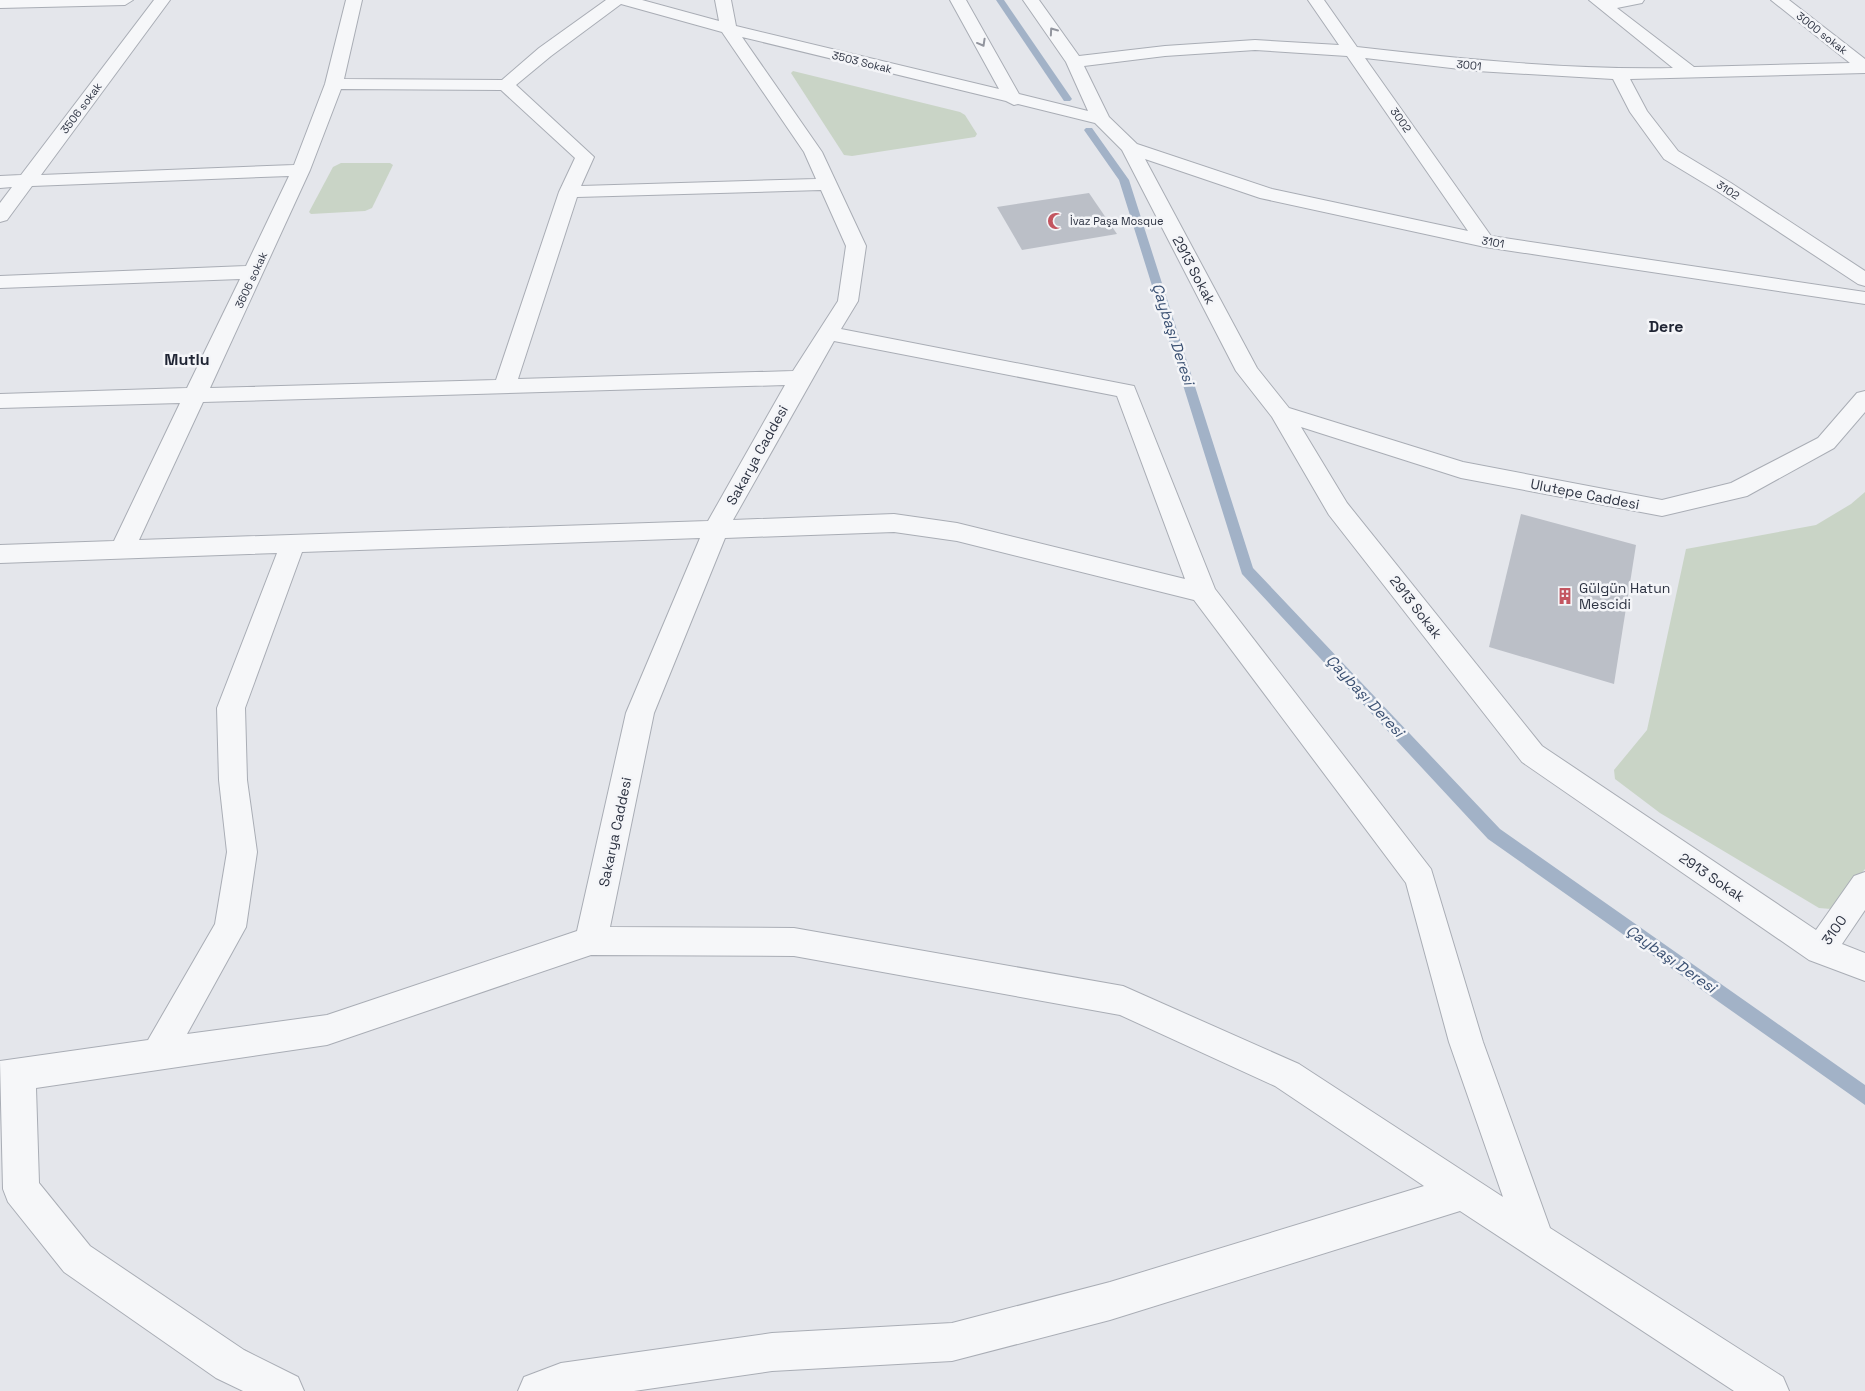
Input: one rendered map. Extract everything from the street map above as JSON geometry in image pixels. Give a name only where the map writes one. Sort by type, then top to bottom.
[{"type":"street","points":[[0,21],[11,2],[125,0]]},
{"type":"street","name":"3506 sokak","points":[[0,216],[24,181],[162,0]]},
{"type":"street","name":"3606 sokak","points":[[122,550],[301,170],[334,84],[354,0]]},
{"type":"street","points":[[334,84],[506,85],[545,52],[616,0]]},
{"type":"street","name":"3503 Sokak","points":[[624,0],[728,29],[1014,100],[1101,119]]},
{"type":"street","name":"Sakarya Caddesi","points":[[591,941],[640,712],[716,529],[800,378],[848,301],[856,246],[813,152],[728,29],[723,0]]},
{"type":"street","points":[[958,0],[1014,100]]},
{"type":"street","points":[[1031,0],[1074,62],[1101,119]]},
{"type":"street","name":"3002","points":[[1316,0],[1485,241]]},
{"type":"street","points":[[1600,2],[1636,0]]},
{"type":"street","name":"3000 sokak","points":[[1779,0],[1865,67]]},
{"type":"street","points":[[1600,2],[1691,73]]},
{"type":"street","name":"3001","points":[[1074,62],[1165,51],[1255,45],[1352,51],[1477,66],[1619,74],[1865,67]]},
{"type":"street","name":"3102","points":[[1619,74],[1639,112],[1670,155],[1724,187],[1865,280]]},
{"type":"street","points":[[505,386],[569,192],[585,157],[506,85]]},
{"type":"street","name":"2913 Sokak","points":[[1101,119],[1130,148],[1247,371],[1281,413],[1338,509],[1532,754],[1820,950],[1865,967]]},
{"type":"street","name":"3101","points":[[1130,148],[1267,194],[1485,241],[1865,298]]},
{"type":"street","points":[[0,182],[301,170]]},
{"type":"street","points":[[569,192],[827,184]]},
{"type":"street","points":[[0,282],[254,272]]},
{"type":"street","points":[[828,332],[1126,391],[1203,593],[1420,878],[1466,1042],[1536,1240]]},
{"type":"street","points":[[0,401],[800,378]]},
{"type":"street","name":"Ulutepe Caddesi","points":[[1281,413],[1461,470],[1662,508],[1738,490],[1826,443],[1865,398]]},
{"type":"street","points":[[0,554],[894,523],[957,532],[1203,593]]},
{"type":"street","points":[[158,1055],[230,927],[242,852],[233,780],[231,708],[293,544]]},
{"type":"street","name":"3100","points":[[1820,950],[1865,885]]},
{"type":"street","points":[[284,1391],[230,1364],[77,1259],[10,1190],[9,1076],[327,1030],[591,941],[794,942],[1123,1001],[1287,1075],[1462,1192],[1769,1391]]},
{"type":"street","points":[[538,1391],[561,1382],[772,1352],[952,1342],[1110,1301],[1462,1192]]},
{"type":"green space","points":[[793,71],[960,112],[965,115],[977,134],[975,137],[852,156],[844,155],[791,73]]},
{"type":"green space","points":[[341,163],[390,163],[393,165],[372,208],[365,211],[311,214],[309,212],[333,167]]},
{"type":"green space","points":[[1865,492],[1865,869],[1831,909],[1819,908],[1660,813],[1615,779],[1614,770],[1647,730],[1686,549],[1816,525],[1851,504]]},
{"type":"building","name":"İvaz Paşa Mosque","points":[[1089,193],[1117,234],[1022,250],[997,207]]},
{"type":"building","name":"Gülgün Hatun Mescidi","points":[[1521,514],[1636,545],[1614,684],[1489,647]]},
{"type":"waterway","name":"Çaybaşı Deresi","points":[[1000,0],[1067,99]]},
{"type":"waterway","name":"Çaybaşı Deresi","points":[[1089,130],[1124,180],[1247,570],[1494,834],[1865,1096]]},
{"type":"place","name":"İvaz Paşa Mosque","points":[[1056,221]]},
{"type":"place","name":"Gülgün Hatun Mescidi","points":[[1565,596]]},
{"type":"district","name":"Dere","points":[[1666,326]]},
{"type":"district","name":"Mutlu","points":[[187,359]]}]
